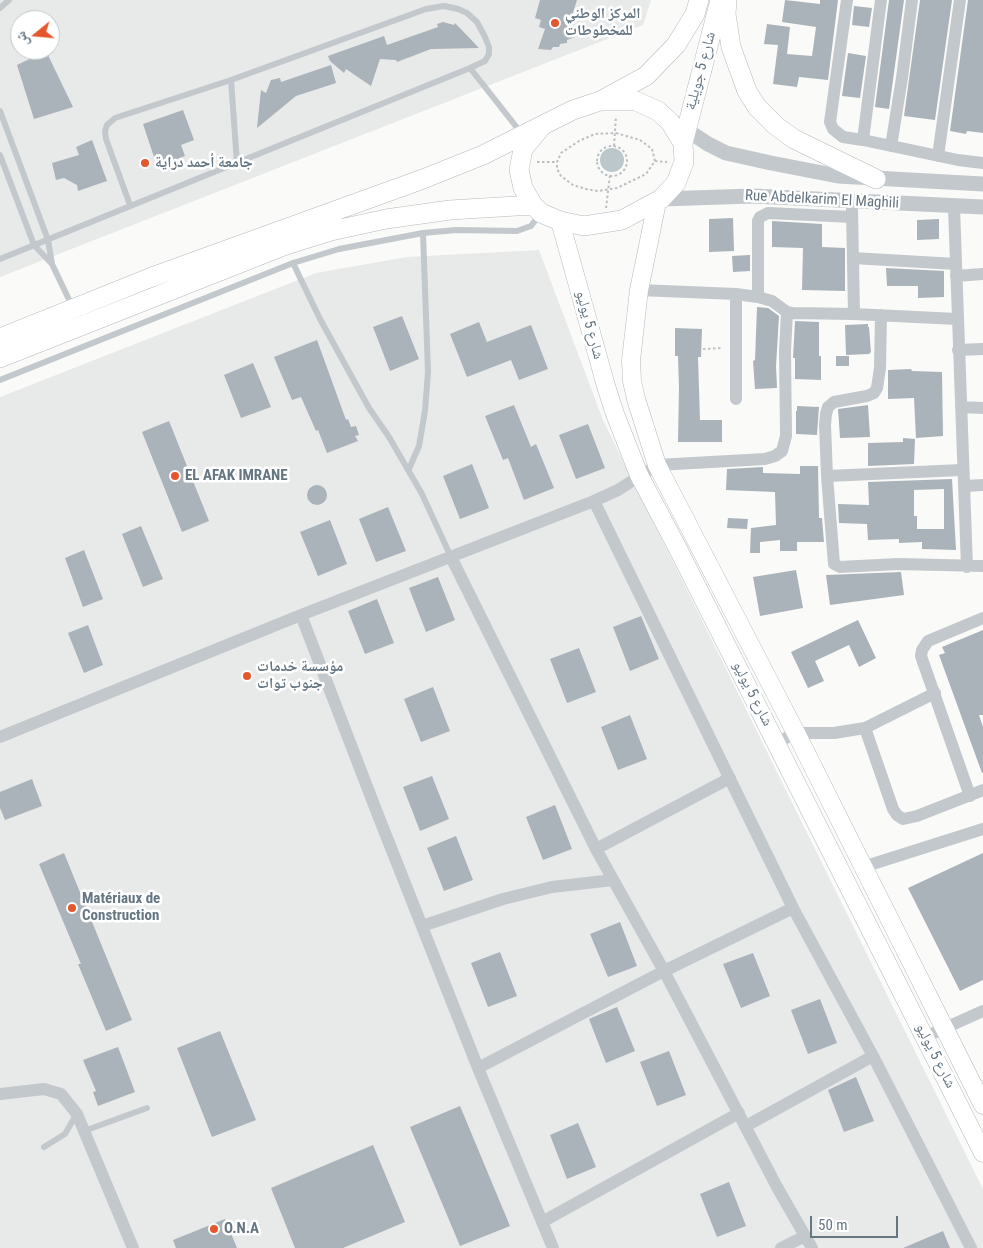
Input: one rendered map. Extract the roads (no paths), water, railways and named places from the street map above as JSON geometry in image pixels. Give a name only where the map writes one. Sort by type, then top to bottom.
[{"type":"main road","name":"شارع 5 جويلية","points":[[600,101],[646,76],[676,45],[695,14],[699,0]]},
{"type":"main road","name":"شارع 5 جويلية","points":[[659,201],[676,183],[684,162],[684,136],[720,0]]},
{"type":"main road","points":[[727,0],[726,14],[730,47],[747,91],[758,107],[776,126],[794,139],[876,179]]},
{"type":"main road","points":[[0,338],[170,270],[483,155],[573,110],[600,101],[636,101],[658,110],[684,136]]},
{"type":"main road","points":[[542,126],[523,149],[519,170],[523,188],[537,209],[560,221],[584,226],[607,224],[622,220],[659,201]]},
{"type":"main road","name":"شارع 5 يوليو","points":[[659,201],[639,290],[631,360],[632,381],[657,465],[796,733],[983,1105]]},
{"type":"main road","points":[[0,358],[286,245],[331,231],[386,219],[441,212],[537,209]]},
{"type":"main road","name":"شارع 5 يوليو","points":[[560,221],[614,414],[639,475],[983,1152]]},
{"type":"street","points":[[847,0],[830,122],[833,129],[843,137],[983,163]]},
{"type":"street","points":[[863,140],[881,0]]},
{"type":"street","points":[[891,146],[912,0]]},
{"type":"street","points":[[938,156],[960,0]]},
{"type":"street","name":"Rue Abdelkarim El Maghili","points":[[684,136],[708,144],[726,153],[838,176],[983,184]]},
{"type":"street","name":"Rue Abdelkarim El Maghili","points":[[659,201],[754,196],[852,209],[983,207]]},
{"type":"street","points":[[954,206],[966,567]]},
{"type":"street","points":[[758,297],[758,221],[760,217],[768,213],[852,209],[854,314]]},
{"type":"street","points":[[853,258],[983,274]]},
{"type":"street","points":[[639,290],[736,294],[758,297],[772,301],[787,312],[957,319]]},
{"type":"street","points":[[736,294],[736,399]]},
{"type":"street","points":[[0,737],[594,501],[618,490],[657,465],[765,459],[776,456],[782,451],[786,436],[785,351],[787,312]]},
{"type":"street","points":[[881,315],[880,368],[877,388],[874,393],[867,396],[834,402],[828,407],[825,425],[833,561],[836,566],[898,564],[983,566]]},
{"type":"street","points":[[958,350],[983,349]]},
{"type":"street","points":[[961,407],[983,408]]},
{"type":"street","points":[[827,476],[962,470]]},
{"type":"street","points":[[964,486],[983,485]]},
{"type":"street","points":[[594,501],[793,908],[873,1056],[971,1248]]},
{"type":"street","points":[[451,557],[596,849],[664,971],[777,1187],[812,1248]]},
{"type":"street","points":[[301,616],[478,1068],[553,1248]]},
{"type":"street","points":[[970,796],[921,656],[924,645],[928,641],[983,618]]},
{"type":"street","points":[[776,743],[796,733],[834,733],[865,728],[935,693]]},
{"type":"street","points":[[865,728],[897,815],[903,819],[917,816],[983,790]]},
{"type":"street","points":[[596,849],[730,778]]},
{"type":"street","points":[[863,867],[983,829]]},
{"type":"street","points":[[422,926],[503,899],[552,887],[613,880]]},
{"type":"street","points":[[478,1068],[664,971],[793,908]]},
{"type":"street","points":[[925,1037],[983,1011]]},
{"type":"street","points":[[746,1126],[873,1056]]},
{"type":"street","points":[[0,1094],[44,1089],[62,1094],[77,1114],[133,1248]]},
{"type":"street","points":[[542,1222],[739,1113]]},
{"type":"street","points":[[781,1248],[805,1236]]},
{"type":"lane","points":[[0,8],[8,0]]},
{"type":"lane","points":[[0,259],[470,68],[485,61],[489,54],[489,47],[485,37],[477,22],[458,8],[444,6],[426,9],[231,80],[114,118],[107,125],[105,131],[106,139],[130,205]]},
{"type":"lane","points":[[470,68],[523,135]]},
{"type":"lane","points":[[231,80],[237,164]]},
{"type":"lane","points":[[0,111],[48,240],[52,264],[73,308]]},
{"type":"lane","points":[[0,155],[34,245],[52,264]]},
{"type":"lane","points":[[0,380],[293,262],[339,248],[423,234],[456,230],[517,232],[530,226],[537,209]]},
{"type":"lane","points":[[409,469],[419,446],[426,411],[428,372],[423,234]]},
{"type":"lane","points":[[293,262],[320,319],[369,408],[409,469],[451,557]]},
{"type":"lane","points":[[84,1131],[147,1108]]},
{"type":"lane","points":[[44,1147],[64,1134],[77,1114]]},
{"type":"place","name":"المركز الوطني للمخطوطات","points":[[555,23]]},
{"type":"place","name":"جامعة أحمد دراية","points":[[145,163]]},
{"type":"place","name":"EL AFAK IMRANE","points":[[175,476]]},
{"type":"place","name":"مؤسسة خدمات جنوب توات","points":[[247,676]]},
{"type":"place","name":"Matériaux de Construction","points":[[72,908]]},
{"type":"place","name":"O.N.A","points":[[214,1229]]}]
